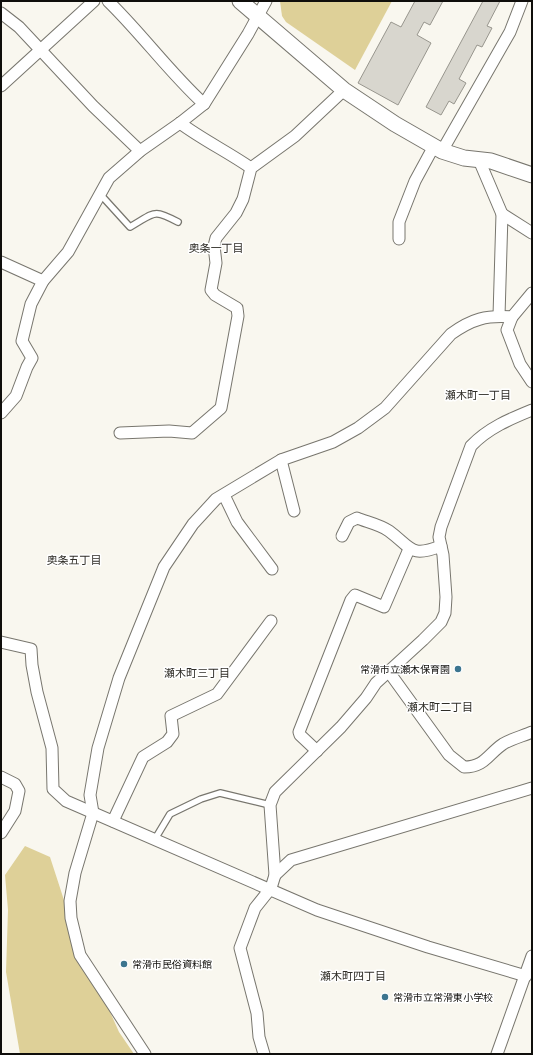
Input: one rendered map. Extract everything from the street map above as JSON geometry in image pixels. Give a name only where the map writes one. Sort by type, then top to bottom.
[{"type":"street","points":[[1,86],[94,1]]},
{"type":"street","points":[[108,1],[130,22],[185,86],[204,104]]},
{"type":"street","points":[[240,1],[344,90],[395,124],[438,149],[464,158],[491,161],[532,175]]},
{"type":"street","points":[[1,413],[16,396],[32,358],[22,341],[31,304],[43,281],[68,252],[108,178],[140,151],[204,104],[266,1]]},
{"type":"street","points":[[399,239],[399,222],[416,181],[438,149],[510,32],[522,1]]},
{"type":"street","points":[[1,13],[19,27],[140,151]]},
{"type":"street","points":[[120,433],[169,431],[192,433],[221,408],[238,316],[237,308],[216,295],[211,290],[216,263],[214,246],[216,238],[236,213],[243,199],[251,168],[294,136],[344,90]]},
{"type":"street","points":[[180,123],[193,133],[232,154],[251,168]]},
{"type":"street","points":[[480,160],[502,214],[499,316]]},
{"type":"street","points":[[502,214],[532,233]]},
{"type":"street","points":[[1,262],[43,281]]},
{"type":"street","points":[[532,293],[512,317],[507,330],[520,364],[532,382]]},
{"type":"street","points":[[145,1054],[80,955],[75,935],[70,901],[75,873],[93,813],[90,795],[98,748],[119,678],[167,562],[193,524],[216,499],[281,460],[333,442],[358,428],[384,408],[451,334],[476,319],[499,316],[512,317]]},
{"type":"street","points":[[264,1054],[259,1038],[257,1013],[240,948],[255,908],[271,888],[275,875],[270,805],[275,792],[341,727],[366,698],[376,683],[437,628],[443,618],[446,597],[439,537],[441,527],[471,446],[478,439],[505,421],[532,410]]},
{"type":"street","points":[[281,460],[294,511]]},
{"type":"street","points":[[224,495],[237,522],[272,570]]},
{"type":"street","points":[[342,536],[349,522],[357,518],[388,530],[409,549],[425,552],[441,546]]},
{"type":"street","points":[[317,751],[300,735],[299,732],[351,600],[356,595],[384,607],[409,549]]},
{"type":"street","points":[[112,821],[143,757],[167,742],[173,734],[171,716],[217,694],[271,621]]},
{"type":"street","points":[[1,642],[31,649],[32,665],[37,692],[52,748],[53,789],[66,801],[271,888],[317,910],[436,950],[526,976]]},
{"type":"street","points":[[389,672],[449,755],[464,767],[475,767],[488,759],[504,743],[532,732]]},
{"type":"street","points":[[1,777],[15,784],[19,791],[15,811],[1,833]]},
{"type":"street","points":[[275,875],[291,860],[532,788]]},
{"type":"street","points":[[497,1054],[532,956]]},
{"type":"lane","points":[[100,194],[130,227],[154,213],[160,212],[178,222]]},
{"type":"lane","points":[[155,839],[170,814],[201,799],[220,793],[270,805]]},
{"type":"shaded area","points":[[280,1],[392,1],[355,70],[286,22],[282,16]]},
{"type":"shaded area","points":[[25,846],[50,857],[74,931],[119,1032],[134,1054],[20,1054],[6,972],[8,910],[5,875]]},
{"type":"building","points":[[415,1],[443,1],[430,25],[424,22],[417,35],[431,43],[398,105],[358,83],[391,22],[401,27]]},
{"type":"building","points":[[483,1],[500,1],[487,26],[492,28],[482,47],[477,45],[459,79],[466,83],[454,104],[449,101],[441,115],[426,107]]},
{"type":"place","name":"常滑市立瀬木保育園","points":[[458,669]]},
{"type":"place","name":"常滑市民俗資料館","points":[[124,964]]},
{"type":"place","name":"常滑市立常滑東小学校","points":[[385,997]]},
{"type":"district","name":"奥条一丁目","points":[[216,248]]},
{"type":"district","name":"瀬木町一丁目","points":[[478,395]]},
{"type":"district","name":"奥条五丁目","points":[[74,560]]},
{"type":"district","name":"瀬木町三丁目","points":[[197,673]]},
{"type":"district","name":"瀬木町二丁目","points":[[440,707]]},
{"type":"district","name":"瀬木町四丁目","points":[[353,976]]}]
